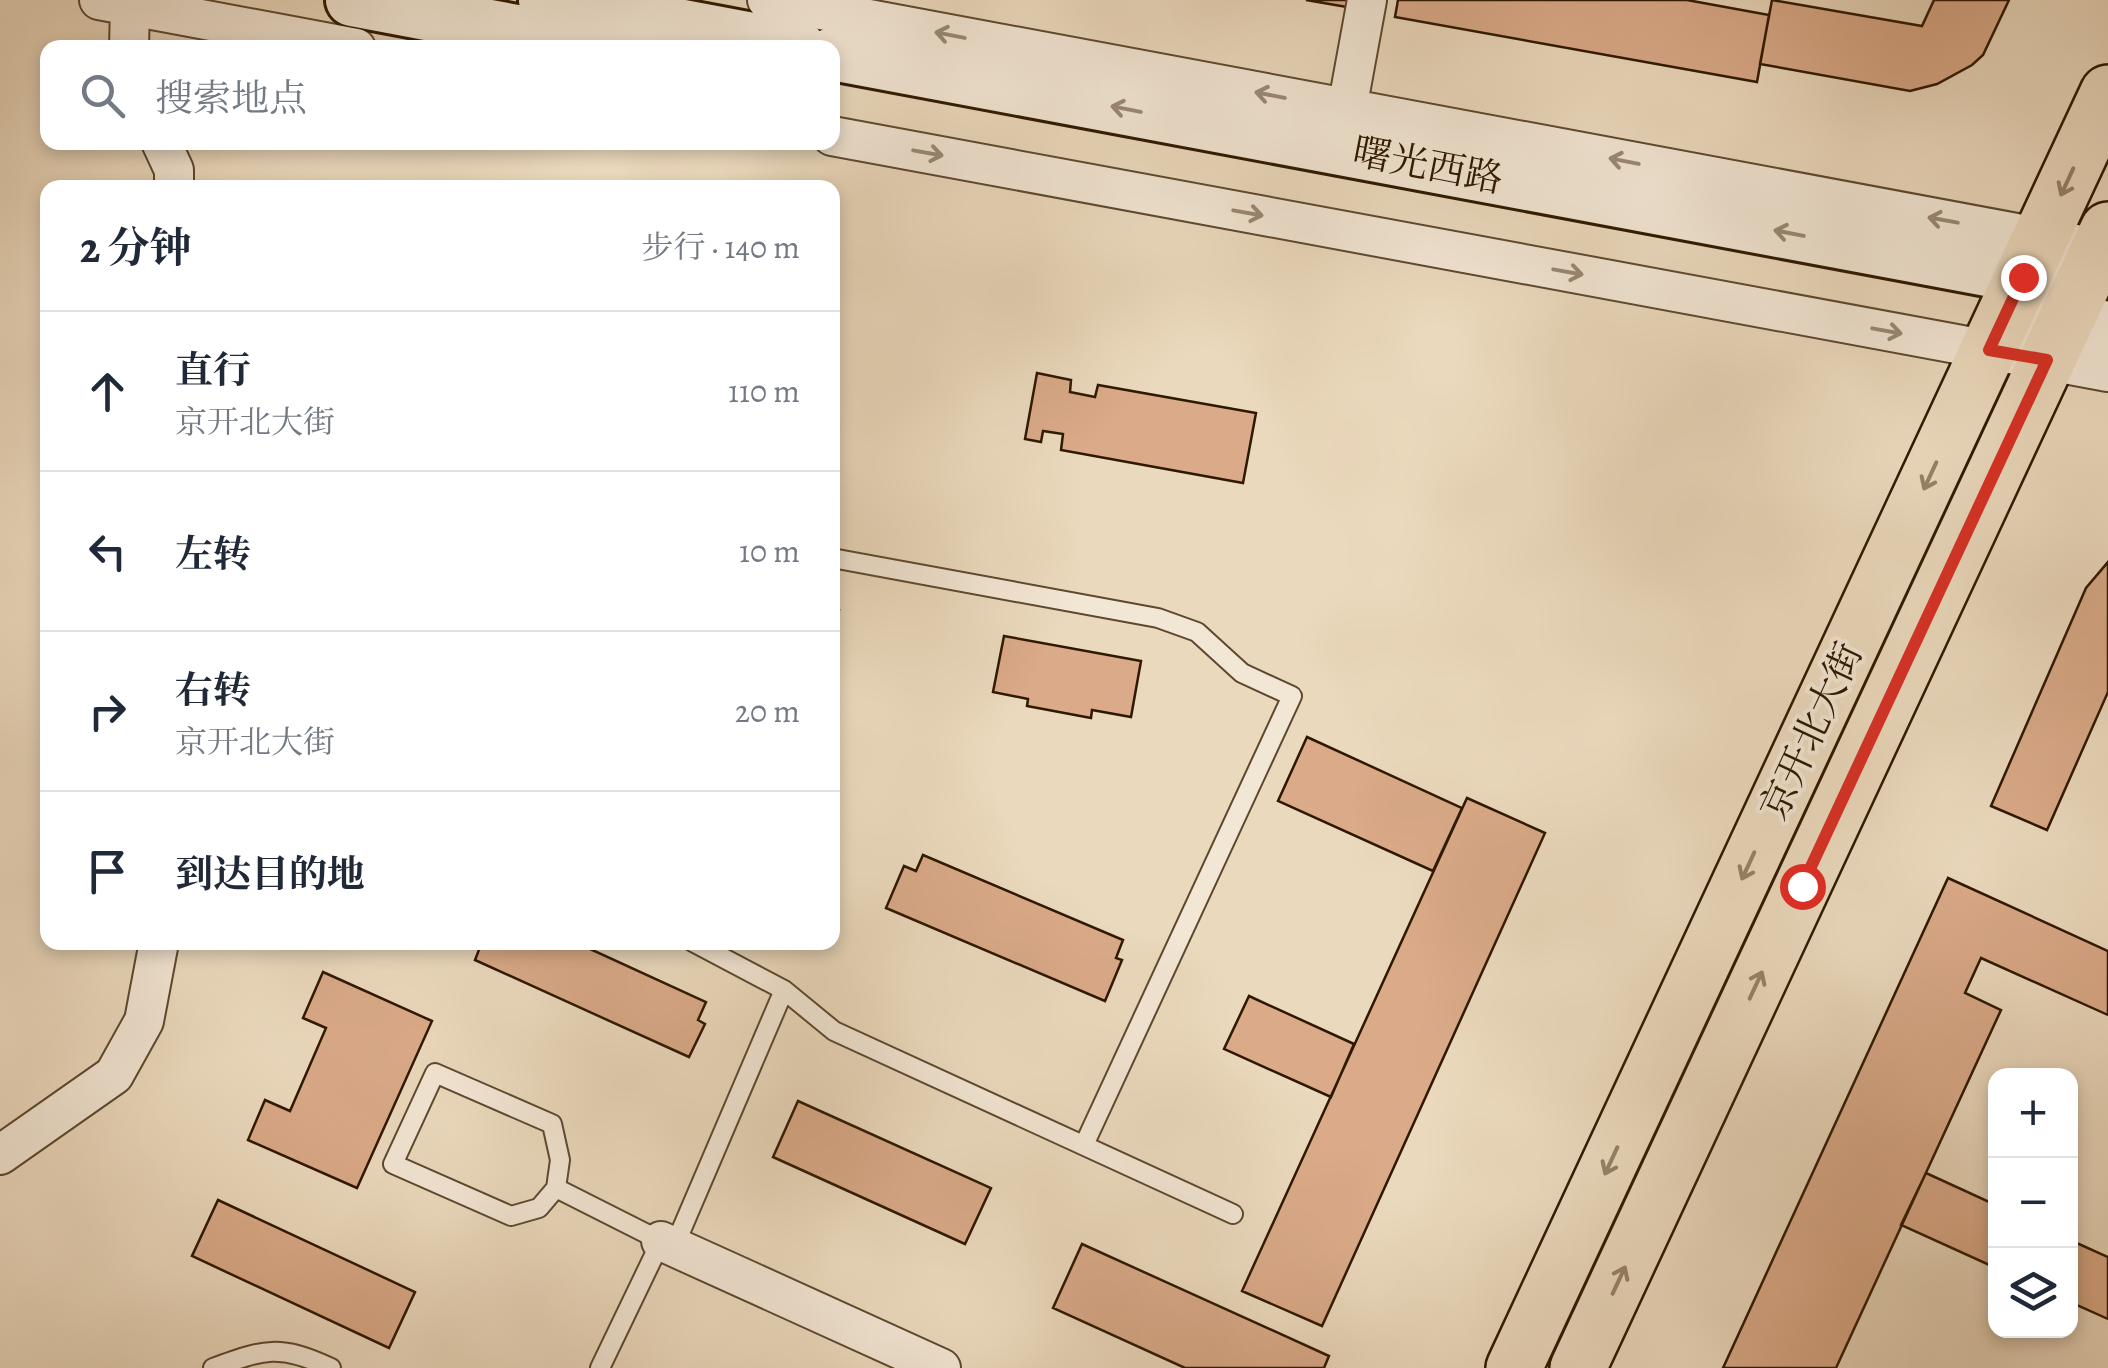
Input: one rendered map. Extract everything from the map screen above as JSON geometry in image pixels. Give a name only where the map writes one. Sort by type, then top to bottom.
[{"type":"main road","points":[[352,0],[564,40]]},
{"type":"main road","name":"曙光西路","points":[[545,0],[810,40]]},
{"type":"main road","name":"曙光西路","points":[[840,45],[2015,294],[2091,290]]},
{"type":"main road","name":"京开北大街","points":[[1514,1368],[2108,93]]},
{"type":"main road","name":"京开北大街","points":[[1578,1368],[2091,290]]},
{"type":"street","points":[[767,0],[831,40]]},
{"type":"street","points":[[1347,109],[1366,0]]},
{"type":"street","points":[[126,40],[114,3],[313,40]]},
{"type":"street","points":[[840,44],[1347,109],[2015,294]]},
{"type":"street","points":[[840,137],[2015,294],[2091,290],[2108,372]]},
{"type":"street","points":[[165,150],[174,180]]},
{"type":"street","points":[[0,1156],[114,1076],[144,1021],[157,950]]},
{"type":"street","points":[[668,1244],[941,1368]]},
{"type":"lane","points":[[840,559],[1158,618],[1197,632],[1242,674],[1292,696],[1084,1146]]},
{"type":"lane","points":[[707,950],[784,990],[834,1031],[1233,1214]]},
{"type":"lane","points":[[600,1368],[668,1244],[784,990]]},
{"type":"lane","points":[[435,1072],[552,1124],[560,1160],[556,1188],[540,1208],[511,1216],[394,1164],[435,1072]]},
{"type":"lane","points":[[556,1188],[668,1244]]},
{"type":"lane","points":[[214,1368],[257,1352],[276,1350],[331,1368]]},
{"type":"building","points":[[1306,0],[1348,0],[1347,7]]},
{"type":"building","points":[[1398,0],[1687,0],[1769,15],[1757,82],[1395,17]]},
{"type":"building","points":[[1772,0],[1922,26],[1934,0],[2009,0],[1983,55],[1937,84],[1910,91],[1760,64]]},
{"type":"building","points":[[1037,373],[1071,380],[1070,392],[1095,397],[1098,385],[1256,413],[1243,483],[1061,450],[1063,434],[1043,431],[1041,442],[1025,439]]},
{"type":"building","points":[[2108,562],[2108,692],[2047,830],[1991,806],[2086,588]]},
{"type":"building","points":[[1004,636],[1141,661],[1131,717],[1092,710],[1091,718],[1027,706],[1028,699],[993,692]]},
{"type":"building","points":[[1307,737],[1462,808],[1433,871],[1278,801]]},
{"type":"building","points":[[1467,798],[1545,833],[1322,1326],[1242,1291]]},
{"type":"building","points":[[923,855],[1123,940],[1116,958],[1122,960],[1105,1001],[886,908],[904,866],[916,871]]},
{"type":"building","points":[[1948,878],[2108,951],[2108,1015],[1981,958],[1965,993],[2001,1010],[1836,1368],[1723,1368]]},
{"type":"building","points":[[479,950],[592,950],[706,1002],[698,1020],[705,1024],[689,1057],[475,960]]},
{"type":"building","points":[[323,972],[432,1021],[357,1188],[248,1140],[265,1100],[290,1111],[326,1028],[303,1018]]},
{"type":"building","points":[[1249,996],[1354,1044],[1331,1097],[1224,1049]]},
{"type":"building","points":[[798,1101],[991,1188],[965,1244],[773,1157]]},
{"type":"building","points":[[1926,1173],[1988,1201],[1988,1264],[1901,1225]]},
{"type":"building","points":[[218,1200],[415,1292],[389,1348],[192,1256]]},
{"type":"building","points":[[1082,1244],[1329,1356],[1324,1368],[1185,1368],[1053,1308]]},
{"type":"building","points":[[2078,1244],[2108,1257],[2108,1319],[2078,1306]]},
{"type":"route","points":[[1802,886],[2047,360],[1989,350],[2023,277]]}]
